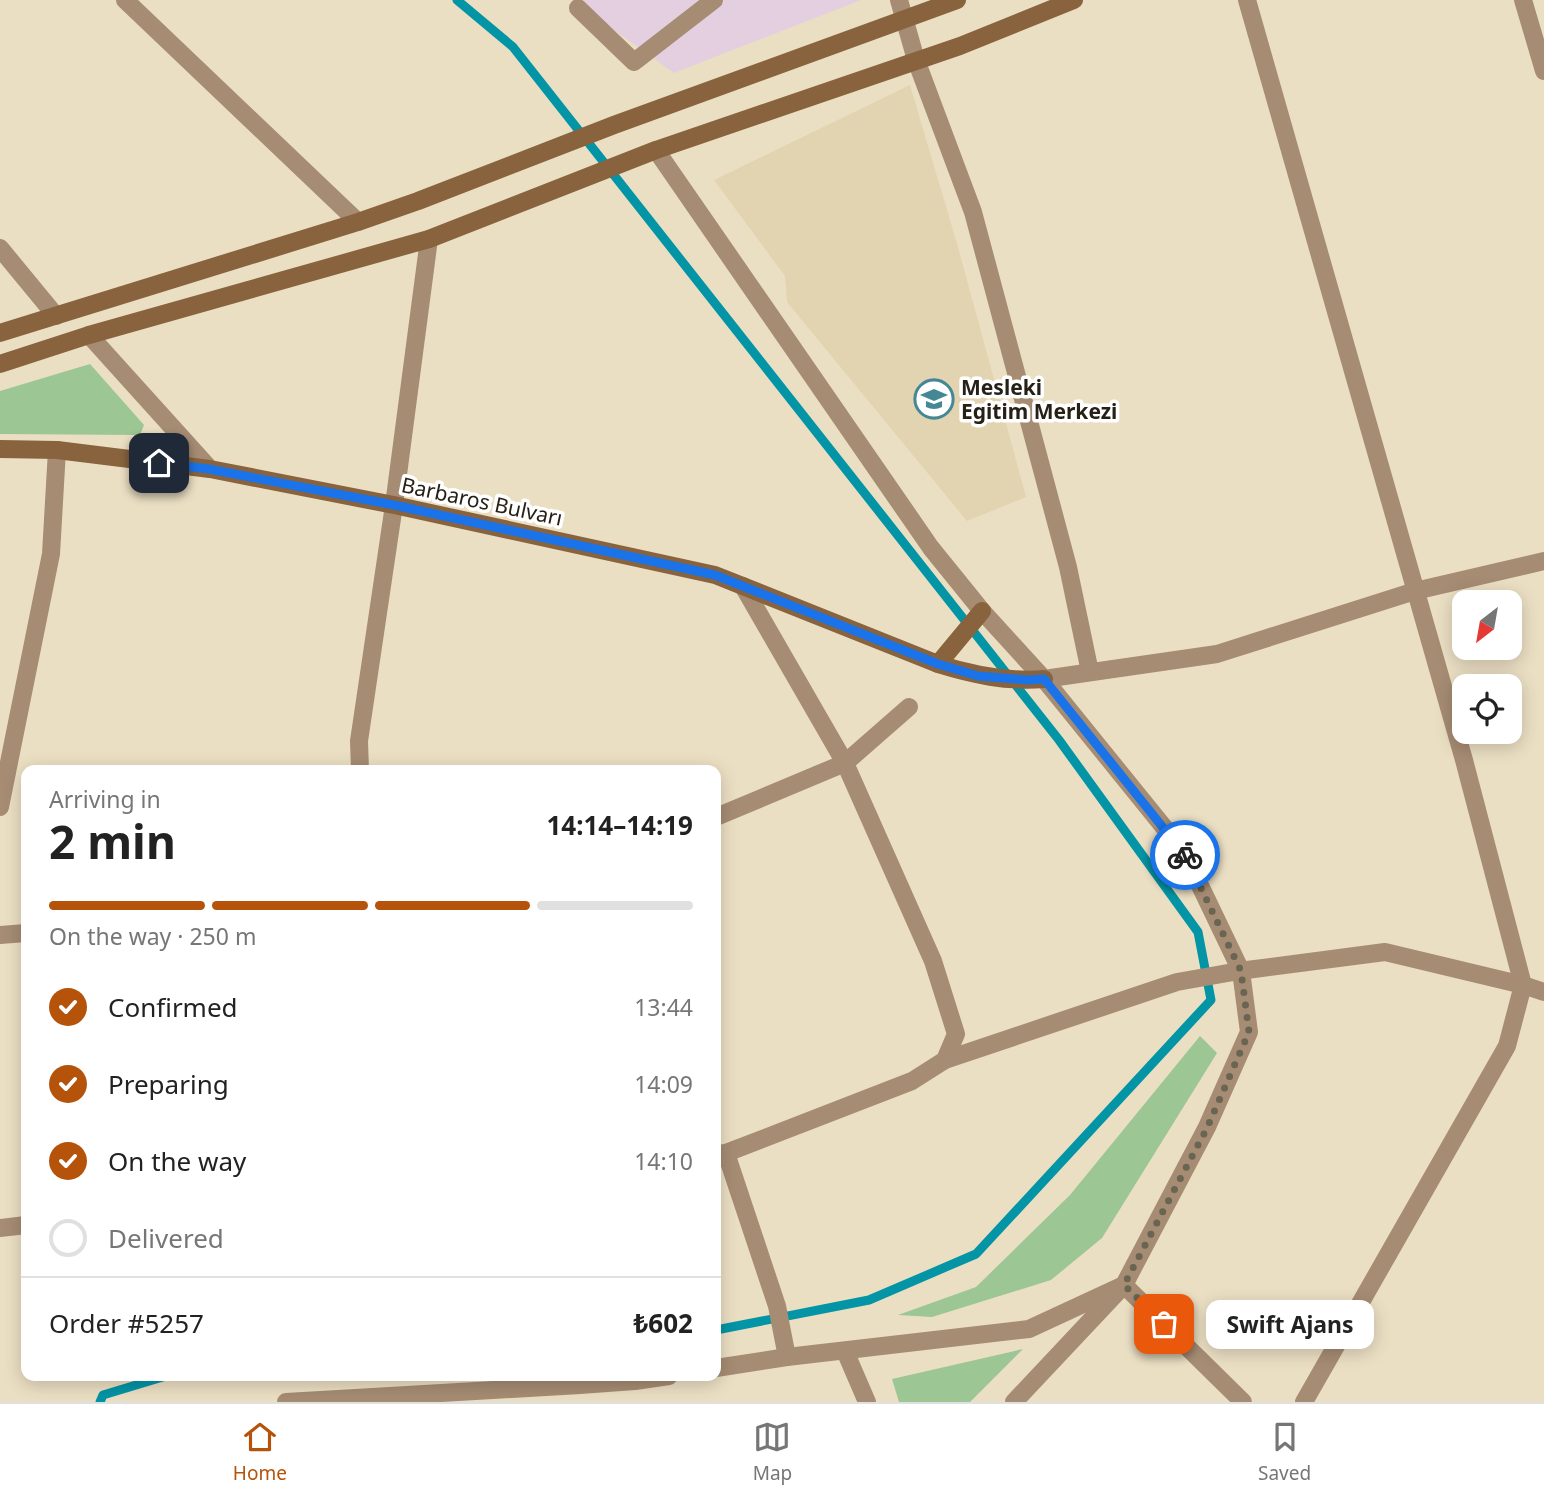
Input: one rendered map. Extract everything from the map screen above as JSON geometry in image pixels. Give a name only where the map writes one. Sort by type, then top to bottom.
[{"type":"street","points":[[125,0],[358,222]]},
{"type":"street","points":[[580,3],[634,62],[714,0]]},
{"type":"street","points":[[0,333],[358,222],[600,131],[899,7],[957,0]]},
{"type":"street","points":[[0,364],[89,335],[429,239],[656,150],[960,46],[1074,0]]},
{"type":"street","points":[[1247,0],[1464,760],[1524,985],[1507,1046],[1304,1402]]},
{"type":"street","points":[[1523,0],[1544,71]]},
{"type":"street","points":[[899,7],[973,212],[1068,567],[1090,672]]},
{"type":"street","points":[[656,150],[978,616],[1036,679],[1184,852],[1240,971],[1249,1032],[1207,1128],[1124,1285],[1014,1402]]},
{"type":"street","points":[[360,765],[359,741],[429,239]]},
{"type":"street","points":[[0,248],[56,316]]},
{"type":"street","points":[[89,335],[209,469]]},
{"type":"street","name":"Barbaros Bulvarı","points":[[0,449],[57,450],[209,469],[394,505],[715,575],[938,664],[978,676],[1036,679]]},
{"type":"street","points":[[0,807],[51,554],[57,450]]},
{"type":"street","points":[[1036,679],[1217,654],[1415,591],[1544,561]]},
{"type":"street","points":[[743,586],[845,763],[933,961],[956,1034],[945,1060]]},
{"type":"street","points":[[938,664],[978,616]]},
{"type":"street","points":[[721,815],[845,763],[909,707]]},
{"type":"street","points":[[0,936],[21,934]]},
{"type":"street","points":[[787,1357],[777,1306],[721,1154],[912,1081],[945,1060],[1177,982],[1385,952],[1544,992]]},
{"type":"street","points":[[0,1228],[21,1226]]},
{"type":"street","points":[[721,1367],[1029,1329],[1124,1285]]},
{"type":"street","points":[[1124,1285],[1243,1402]]},
{"type":"street","points":[[845,1351],[867,1402]]},
{"type":"street","points":[[286,1402],[492,1396],[635,1381]]},
{"type":"shaded area","points":[[572,0],[861,0],[674,73]]},
{"type":"shaded area","name":"Mesleki Egitim Merkezi","points":[[910,85],[958,247],[1026,497],[967,521],[787,302],[785,276],[714,180]]},
{"type":"green space","points":[[90,364],[144,425],[140,435],[0,434],[0,391]]},
{"type":"green space","points":[[1200,1036],[1217,1053],[1102,1238],[1051,1280],[932,1317],[898,1315],[976,1287],[1070,1195]]},
{"type":"green space","points":[[1023,1349],[970,1402],[899,1402],[892,1379]]},
{"type":"waterway","points":[[457,0],[513,47],[1059,740],[1198,932],[1211,1000],[976,1254],[869,1300],[721,1329]]},
{"type":"waterway","points":[[100,1402],[103,1395],[149,1381]]},
{"type":"way so far","points":[[1164,1324],[1124,1285],[1207,1128],[1249,1032],[1241,971],[1185,855]]},
{"type":"place","name":"Mesleki Egitim Merkezi","points":[[934,399]]},
{"type":"place","name":"Swift Ajans","points":[[1164,1324]]},
{"type":"route","points":[[159,463],[209,469],[394,505],[715,575],[938,664],[978,676],[1044,679],[1185,855]]}]
